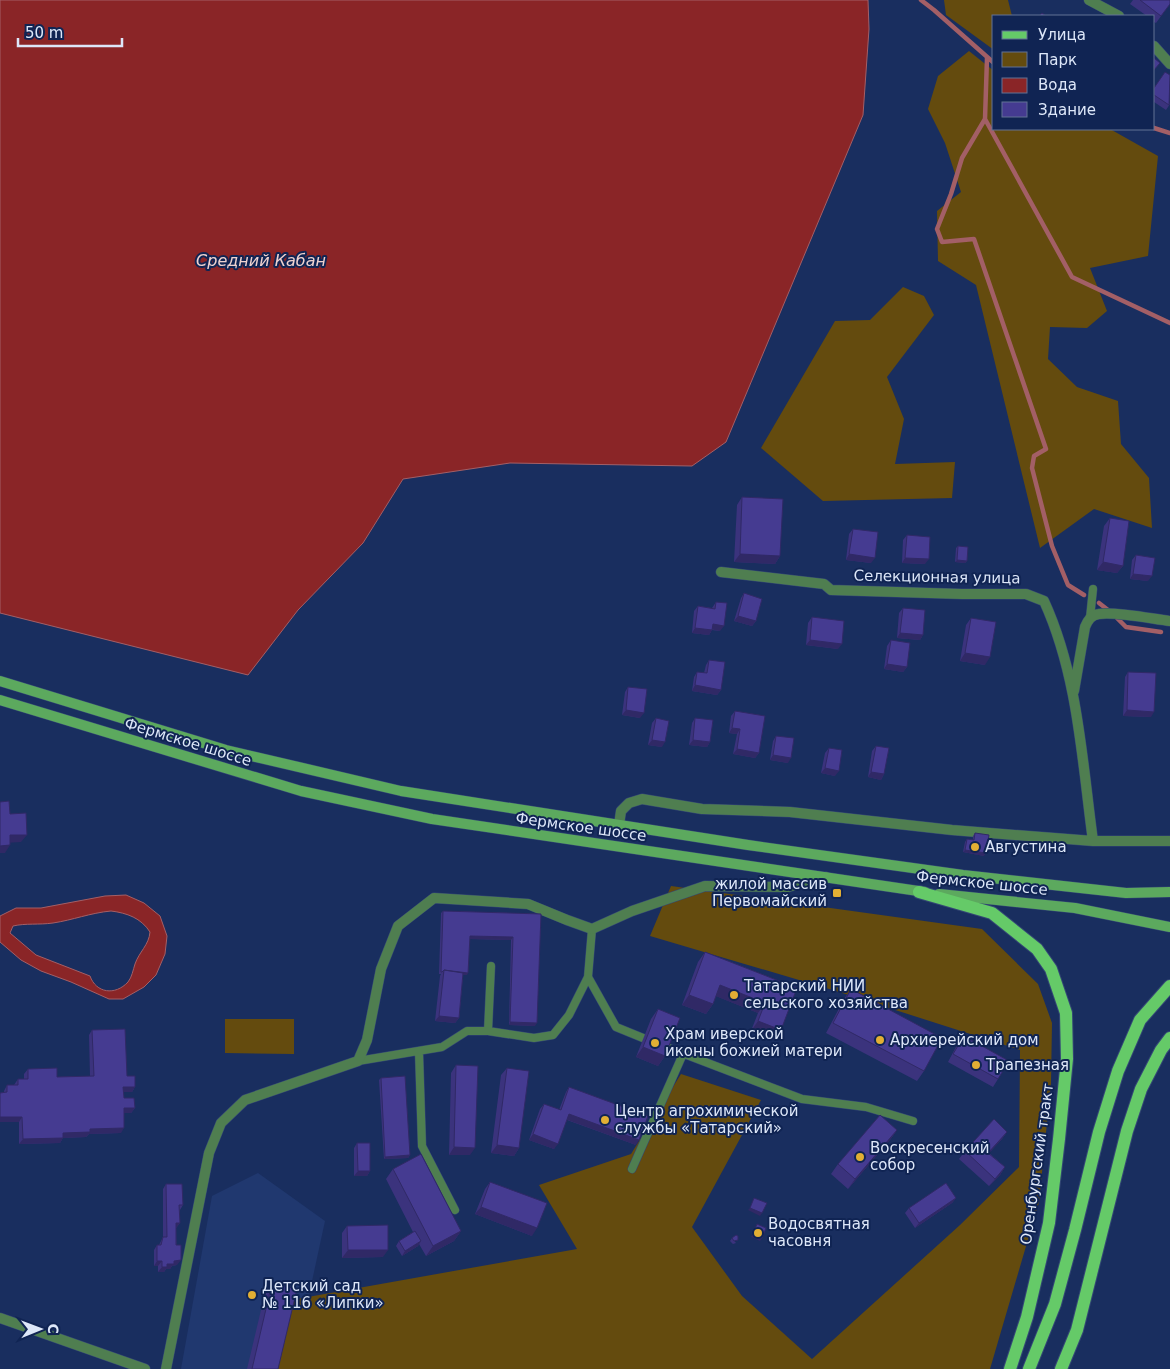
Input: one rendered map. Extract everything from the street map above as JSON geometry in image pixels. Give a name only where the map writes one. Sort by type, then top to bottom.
[{"type":"main road","name":"Фермское шоссе","points":[[0,680],[226,750],[410,793],[963,876],[1126,893],[1170,892]]},
{"type":"main road","name":"Фермское шоссе","points":[[0,700],[301,792],[432,819],[919,892],[1075,908],[1170,927]]},
{"type":"main road","name":"Оренбургский тракт","points":[[919,892],[992,913],[1000,919],[1037,950],[1051,968],[1066,1013],[1067,1059],[1049,1223],[1027,1317],[1010,1369]]},
{"type":"main road","points":[[1029,1369],[1055,1304],[1098,1132],[1118,1071],[1140,1020],[1170,986]]},
{"type":"main road","points":[[1061,1369],[1077,1330],[1127,1130],[1141,1090],[1160,1050],[1170,1038]]},
{"type":"street","points":[[1089,0],[1117,15]]},
{"type":"street","points":[[1155,47],[1170,64]]},
{"type":"street","name":"Селекционная улица","points":[[721,572],[824,584],[831,590],[1026,594],[1044,600],[1051,617],[1074,695]]},
{"type":"street","points":[[1092,840],[1074,695],[1085,626],[1090,618],[1098,614],[1170,621]]},
{"type":"street","points":[[619,825],[621,810],[629,803],[642,799],[702,809],[790,812],[952,830],[1092,840],[1170,841]]},
{"type":"street","points":[[166,1369],[209,1152],[221,1123],[245,1100],[358,1061],[367,1040],[381,969],[398,926],[434,898],[528,904],[592,929],[632,911],[705,886],[788,887],[826,877]]},
{"type":"street","points":[[0,1318],[145,1369]]},
{"type":"lane","points":[[1090,618],[1093,589]]},
{"type":"lane","points":[[358,1061],[442,1047],[467,1031],[488,1031],[534,1038],[553,1035],[569,1015],[588,977],[592,929]]},
{"type":"lane","points":[[488,1031],[491,966]]},
{"type":"lane","points":[[588,977],[616,1026],[644,1038]]},
{"type":"lane","points":[[666,1047],[802,1099],[866,1107],[913,1120]]},
{"type":"lane","points":[[419,1052],[422,1146],[455,1210]]},
{"type":"lane","points":[[632,1169],[683,1054]]},
{"type":"shaded area","name":"Детский сад № 116 «Липки»","points":[[258,1173],[325,1221],[293,1369],[181,1369],[212,1196]]},
{"type":"green space","points":[[944,0],[1008,0],[1012,15],[992,15],[992,49],[946,15]]},
{"type":"green space","points":[[969,51],[992,69],[992,130],[1112,130],[1158,156],[1148,256],[1090,268],[1107,311],[1087,328],[1050,327],[1048,359],[1077,387],[1118,401],[1121,444],[1149,478],[1152,528],[1094,509],[1040,548],[976,285],[938,261],[937,211],[961,192],[945,143],[928,109],[938,76]]},
{"type":"green space","points":[[903,287],[924,296],[934,315],[887,377],[904,419],[895,464],[955,462],[952,498],[823,501],[761,448],[835,321],[870,320]]},
{"type":"green space","points":[[671,886],[982,929],[1038,984],[1052,1023],[1051,1083],[1039,1202],[990,1369],[276,1369],[291,1300],[577,1249],[539,1185],[631,1154],[681,1074],[761,1100],[692,1227],[742,1296],[812,1359],[960,1225],[1019,1167],[1020,1050],[836,991],[650,936]]},
{"type":"green space","points":[[225,1019],[294,1019],[294,1054],[225,1053]]},
{"type":"water","name":"Средний Кабан","points":[[0,0],[868,0],[869,29],[863,115],[726,442],[692,466],[510,463],[403,479],[363,543],[298,610],[248,675],[0,613]]},
{"type":"water","points":[[126,895],[144,903],[160,916],[167,936],[165,954],[156,975],[144,987],[123,999],[109,999],[41,971],[21,960],[0,942],[0,916],[16,908],[41,908],[105,896]],"holes":[[[103,912],[117,912],[138,920],[150,932],[148,941],[137,960],[128,982],[112,991],[101,989],[93,982],[90,976],[36,955],[10,933],[13,926],[53,923]]]},
{"type":"building","points":[[1140,0],[1170,0],[1170,4],[1161,16]]},
{"type":"building","points":[[1155,59],[1160,63],[1155,69]]},
{"type":"building","points":[[1165,72],[1170,75],[1169,105],[1155,96],[1155,87]]},
{"type":"building","points":[[742,497],[783,499],[780,556],[740,554]]},
{"type":"building","points":[[1110,518],[1129,521],[1123,566],[1103,562]]},
{"type":"building","points":[[853,529],[878,532],[875,558],[849,554]]},
{"type":"building","points":[[907,535],[930,537],[929,559],[905,558]]},
{"type":"building","points":[[958,546],[968,547],[967,561],[957,560]]},
{"type":"building","points":[[1136,555],[1155,558],[1152,576],[1133,574]]},
{"type":"building","points":[[744,593],[762,599],[756,621],[738,616]]},
{"type":"building","points":[[716,602],[727,603],[724,626],[713,624],[712,630],[695,628],[698,606],[715,609]]},
{"type":"building","points":[[903,608],[925,610],[923,635],[900,633]]},
{"type":"building","points":[[812,617],[844,621],[842,644],[810,640]]},
{"type":"building","points":[[971,618],[996,622],[990,657],[965,653]]},
{"type":"building","points":[[891,640],[910,643],[907,667],[887,664]]},
{"type":"building","points":[[709,660],[725,662],[721,690],[695,685],[697,672],[707,673]]},
{"type":"building","points":[[1128,672],[1156,673],[1154,712],[1127,710]]},
{"type":"building","points":[[628,687],[647,689],[644,713],[626,710]]},
{"type":"building","points":[[735,711],[765,716],[759,753],[737,749],[740,729],[732,728]]},
{"type":"building","points":[[656,718],[669,721],[665,742],[652,740]]},
{"type":"building","points":[[695,718],[713,720],[710,742],[693,740]]},
{"type":"building","points":[[776,736],[794,738],[791,758],[773,755]]},
{"type":"building","points":[[876,746],[889,748],[884,774],[871,772]]},
{"type":"building","points":[[829,748],[842,750],[839,771],[825,768]]},
{"type":"building","points":[[9,801],[10,814],[26,813],[27,835],[10,835],[10,845],[0,846],[0,802]]},
{"type":"building","points":[[975,833],[989,835],[986,853],[965,850],[967,839],[974,840]]},
{"type":"building","points":[[443,911],[541,914],[537,1023],[510,1022],[513,937],[470,936],[468,973],[444,970],[441,972]]},
{"type":"building","points":[[705,952],[797,988],[781,1030],[758,1021],[765,1003],[720,985],[713,1004],[689,995]]},
{"type":"building","points":[[444,970],[463,973],[459,1018],[439,1016]]},
{"type":"building","name":"Архиерейский дом","points":[[851,989],[942,1038],[924,1071],[833,1023]]},
{"type":"building","name":"Храм иверской иконы божией матери","points":[[658,1009],[680,1018],[665,1056],[643,1047]]},
{"type":"building","points":[[125,1029],[127,1076],[135,1076],[135,1087],[123,1087],[124,1098],[134,1098],[135,1108],[124,1108],[124,1128],[90,1129],[90,1132],[63,1133],[63,1138],[23,1139],[22,1117],[0,1117],[0,1093],[7,1092],[7,1085],[18,1085],[18,1079],[28,1079],[28,1069],[57,1068],[57,1077],[94,1076],[92,1030]]},
{"type":"building","points":[[964,1036],[1009,1061],[998,1079],[953,1054]]},
{"type":"building","points":[[456,1065],[478,1066],[475,1148],[454,1147]]},
{"type":"building","points":[[507,1068],[529,1071],[519,1148],[497,1145]]},
{"type":"building","points":[[405,1076],[410,1155],[385,1157],[381,1078]]},
{"type":"building","name":"Центр агрохимической службы «Татарский»","points":[[569,1087],[648,1116],[639,1140],[569,1114],[558,1144],[533,1134],[544,1104],[561,1110]]},
{"type":"building","name":"Воскресенский собор","points":[[880,1115],[897,1130],[855,1179],[838,1164]]},
{"type":"building","points":[[994,1119],[1007,1132],[988,1153],[1005,1167],[995,1179],[965,1151]]},
{"type":"building","points":[[357,1143],[370,1143],[370,1171],[358,1171]]},
{"type":"building","points":[[421,1154],[461,1231],[433,1246],[393,1169]]},
{"type":"building","points":[[490,1182],[547,1203],[537,1228],[481,1207]]},
{"type":"building","points":[[946,1183],[956,1198],[919,1223],[909,1208]]},
{"type":"building","points":[[166,1184],[182,1184],[183,1205],[179,1205],[180,1223],[176,1223],[176,1245],[181,1245],[181,1260],[174,1261],[174,1264],[167,1264],[167,1267],[162,1267],[162,1261],[157,1261],[157,1245],[161,1245],[163,1237],[167,1237]]},
{"type":"building","points":[[754,1198],[767,1203],[762,1213],[750,1208]]},
{"type":"building","name":"Водосвятная часовня","points":[[757,1224],[766,1228],[762,1238],[753,1234]]},
{"type":"building","points":[[388,1225],[388,1250],[348,1250],[347,1226]]},
{"type":"building","points":[[415,1231],[421,1241],[405,1251],[399,1241]]},
{"type":"building","points":[[736,1235],[738,1240],[734,1241],[732,1238]]},
{"type":"building","points":[[272,1283],[297,1289],[278,1369],[252,1369]]},
{"type":"waterway","points":[[921,0],[992,61]]},
{"type":"waterway","points":[[987,58],[985,119],[962,158],[951,194],[937,229],[942,242],[974,239],[1046,449],[1034,456],[1032,468],[1052,546],[1068,585],[1084,595]]},
{"type":"waterway","points":[[985,119],[1072,277],[1170,323]]},
{"type":"waterway","points":[[1155,128],[1170,133]]},
{"type":"waterway","points":[[1099,603],[1108,610]]},
{"type":"waterway","points":[[1117,618],[1126,627],[1161,632]]},
{"type":"place","name":"Августина","points":[[975,847]]},
{"type":"place","name":"жилой массив Первомайский","points":[[837,893]]},
{"type":"place","name":"Татарский НИИ сельского хозяйства","points":[[734,995]]},
{"type":"place","name":"Архиерейский дом","points":[[880,1040]]},
{"type":"place","name":"Храм иверской иконы божией матери","points":[[655,1043]]},
{"type":"place","name":"Трапезная","points":[[976,1065]]},
{"type":"place","name":"Центр агрохимической службы «Татарский»","points":[[605,1120]]},
{"type":"place","name":"Воскресенский собор","points":[[860,1157]]},
{"type":"place","name":"Водосвятная часовня","points":[[758,1233]]},
{"type":"place","name":"Детский сад № 116 «Липки»","points":[[252,1295]]}]
